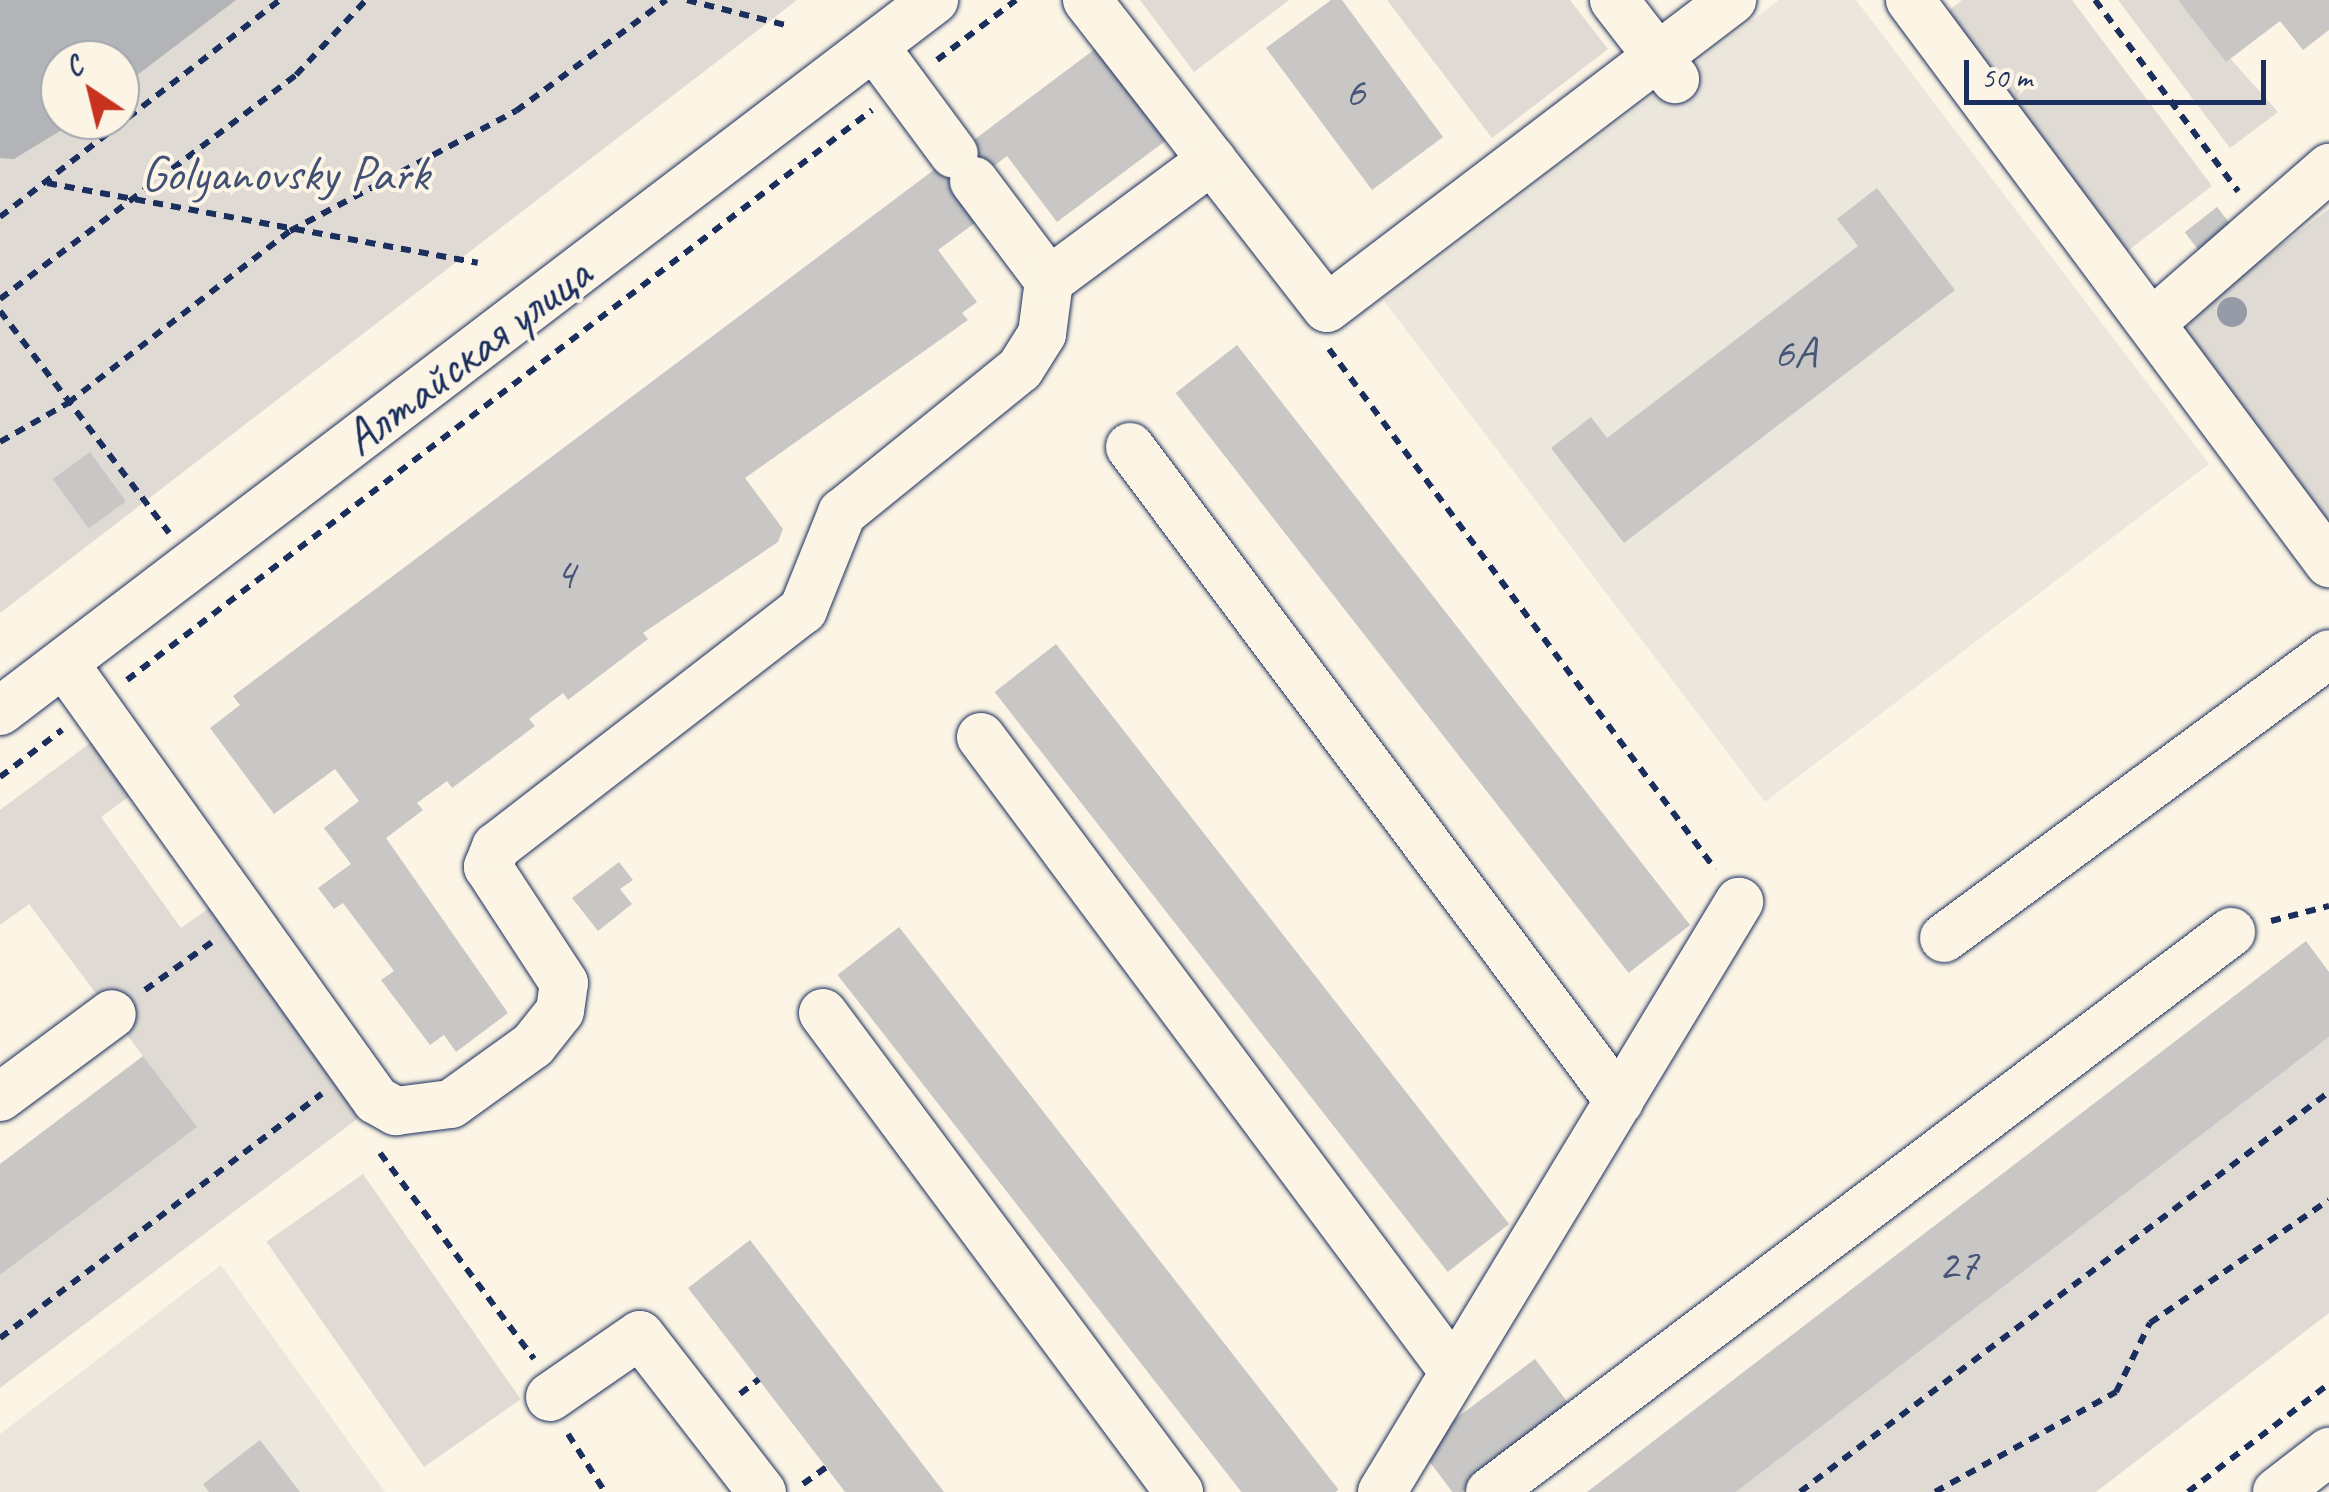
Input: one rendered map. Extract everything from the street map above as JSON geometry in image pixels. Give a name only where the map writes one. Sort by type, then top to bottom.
[{"type":"street","name":"Алтайская улица","points":[[0,711],[934,0]]},
{"type":"street","points":[[1087,0],[1327,308],[1667,68],[1732,0]]},
{"type":"street","points":[[1614,0],[1667,68]]},
{"type":"street","points":[[1910,0],[2156,320],[2329,562]]},
{"type":"street","points":[[64,663],[351,1072],[396,1111],[451,1104],[558,1020],[564,982],[488,868],[496,846],[803,610],[842,513],[1020,370],[1042,334],[1049,282],[874,46]]},
{"type":"street","points":[[1049,282],[1212,160]]},
{"type":"street","points":[[2156,320],[2246,248],[2260,220],[2329,168]]},
{"type":"street","points":[[1130,447],[1619,1101]]},
{"type":"street","points":[[1944,938],[2329,654]]},
{"type":"street","points":[[980,737],[1454,1372]]},
{"type":"street","points":[[1382,1492],[1739,902]]},
{"type":"street","points":[[1490,1492],[2231,932]]},
{"type":"street","points":[[823,1013],[1178,1492]]},
{"type":"street","points":[[0,1097],[112,1014]]},
{"type":"street","points":[[550,1397],[640,1335],[762,1492]]},
{"type":"street","points":[[2277,1492],[2329,1452]]},
{"type":"path","points":[[0,216],[280,0]]},
{"type":"path","points":[[0,299],[296,76],[366,0]]},
{"type":"path","points":[[0,442],[68,403],[290,231],[516,111],[666,0]]},
{"type":"path","points":[[687,0],[789,26]]},
{"type":"path","points":[[0,778],[1016,0]]},
{"type":"path","points":[[2095,0],[2260,220]]},
{"type":"path","points":[[46,183],[478,264]]},
{"type":"path","points":[[1327,308],[1309,322],[1739,902]]},
{"type":"path","points":[[0,311],[154,513]]},
{"type":"path","points":[[2231,932],[2329,906]]},
{"type":"path","points":[[112,1014],[241,920]]},
{"type":"path","points":[[0,1338],[351,1072]]},
{"type":"path","points":[[1800,1492],[2329,1092]]},
{"type":"path","points":[[376,1149],[536,1362],[550,1397],[605,1492]]},
{"type":"path","points":[[1935,1492],[2116,1392],[2150,1323],[2329,1200]]},
{"type":"path","points":[[2188,1492],[2329,1384]]},
{"type":"path","points":[[793,1492],[826,1467]]},
{"type":"shaded area","points":[[0,0],[236,0],[140,73],[140,40],[40,40],[40,140],[45,140],[14,159],[0,158]]},
{"type":"shaded area","points":[[1779,0],[1856,0],[2209,464],[1765,802],[1384,301]]},
{"type":"shaded area","points":[[221,1265],[385,1492],[0,1492],[0,1434]]},
{"type":"green space","name":"Golyanovsky Park","points":[[0,0],[797,0],[0,613]]},
{"type":"green space","points":[[1140,0],[1289,0],[1194,72]]},
{"type":"green space","points":[[1387,0],[1570,0],[1608,49],[1492,138]]},
{"type":"green space","points":[[1962,0],[2072,0],[2212,186],[2125,253],[1941,17]]},
{"type":"green space","points":[[2118,0],[2178,0],[2278,112],[2230,148]]},
{"type":"green space","points":[[2329,209],[2329,536],[2183,336],[2195,310]]},
{"type":"green space","points":[[93,741],[131,795],[101,817],[181,928],[212,906],[365,1113],[0,1388],[0,1275],[196,1127],[29,904],[0,925],[0,810]]},
{"type":"green space","points":[[2329,1037],[2329,1313],[2096,1492],[1736,1492]]},
{"type":"green space","points":[[363,1174],[521,1399],[424,1467],[266,1242]]},
{"type":"building","points":[[1331,0],[1342,0],[1443,137],[1372,190],[1266,48]]},
{"type":"building","points":[[2178,0],[2329,0],[2329,30],[2303,50],[2280,21],[2226,62]]},
{"type":"building","points":[[1103,43],[1172,136],[1057,222],[1007,156],[959,193],[979,220],[938,250],[977,302],[962,313],[968,320],[745,478],[783,529],[778,542],[643,633],[648,639],[568,700],[563,693],[529,719],[535,726],[452,788],[447,781],[417,803],[423,810],[386,838],[508,1013],[456,1052],[444,1035],[430,1045],[381,980],[394,971],[343,903],[334,909],[318,888],[351,864],[324,828],[359,801],[335,769],[274,814],[210,728],[240,705],[233,696]]},
{"type":"building","points":[[1877,188],[1955,290],[1624,543],[1551,448],[1591,417],[1607,438],[1858,246],[1837,219]]},
{"type":"building","points":[[2217,207],[2241,238],[2209,263],[2185,232]]},
{"type":"building","points":[[1237,345],[1690,925],[1629,973],[1176,393]]},
{"type":"building","points":[[90,452],[126,501],[89,528],[53,479]]},
{"type":"building","points":[[1056,644],[1509,1224],[1448,1272],[995,692]]},
{"type":"building","points":[[619,862],[633,880],[620,889],[632,904],[598,931],[572,898]]},
{"type":"building","points":[[899,927],[1339,1490],[1241,1492],[838,975]]},
{"type":"building","points":[[2306,941],[2329,972],[2329,1037],[1736,1492],[1587,1492]]},
{"type":"building","points":[[143,1056],[197,1127],[0,1275],[0,1164]]},
{"type":"building","points":[[750,1240],[944,1492],[845,1492],[688,1288]]},
{"type":"building","points":[[1535,1359],[1572,1409],[1462,1492],[1452,1492],[1418,1447]]},
{"type":"building","points":[[260,1440],[300,1492],[209,1492],[203,1484]]}]
